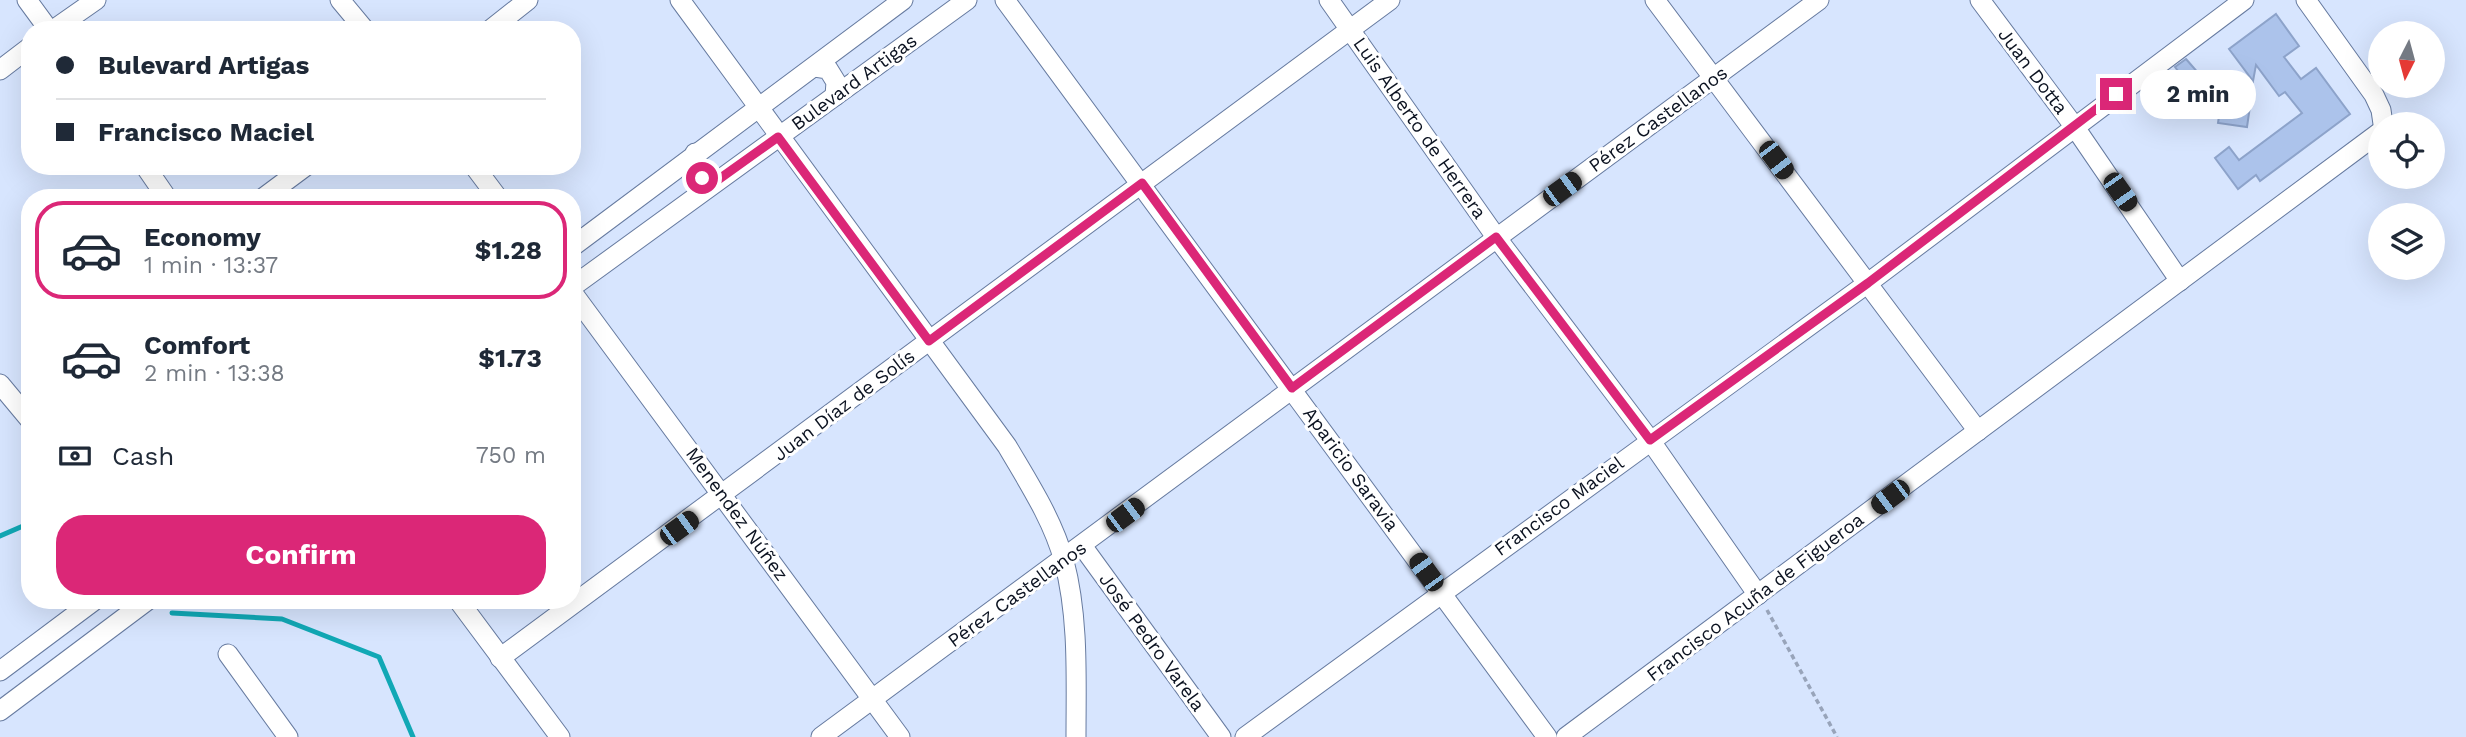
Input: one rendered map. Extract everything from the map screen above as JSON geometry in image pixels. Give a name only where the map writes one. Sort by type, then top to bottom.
[{"type":"street","points":[[27,0],[44,21]]},
{"type":"street","points":[[64,21],[96,0]]},
{"type":"street","points":[[340,0],[358,21]]},
{"type":"street","points":[[501,21],[528,0]]},
{"type":"street","points":[[680,0],[1007,446],[1040,502],[1064,560],[1076,654],[1076,737]]},
{"type":"street","name":"Bulevard Artigas","points":[[581,240],[904,0]]},
{"type":"street","name":"Bulevard Artigas","points":[[581,282],[967,0]]},
{"type":"street","name":"Aparicio Saravia","points":[[1005,0],[1547,737]]},
{"type":"street","name":"Luis Alberto de Herrera","points":[[1329,0],[1496,237],[1650,440],[1758,595]]},
{"type":"street","name":"Juan Díaz de Solís","points":[[581,599],[1390,0]]},
{"type":"street","points":[[1655,0],[1978,431]]},
{"type":"street","name":"Pérez Castellanos","points":[[821,737],[1083,547],[1292,388],[1819,0]]},
{"type":"street","name":"Juan Dotta","points":[[1980,0],[2074,126],[2180,281]]},
{"type":"street","name":"Francisco Maciel","points":[[1245,737],[1868,283],[2244,0]]},
{"type":"street","points":[[2306,0],[2374,94],[2378,112]]},
{"type":"street","points":[[0,70],[21,54]]},
{"type":"street","points":[[815,67],[828,69],[836,82],[835,96]]},
{"type":"street","name":"Francisco Acuña de Figueroa","points":[[1566,737],[2180,281],[2368,137]]},
{"type":"street","points":[[695,153],[695,166],[702,178],[715,182]]},
{"type":"street","points":[[275,189],[294,175]]},
{"type":"street","name":"Menendez Núñez","points":[[581,301],[900,737]]},
{"type":"street","points":[[0,384],[21,410]]},
{"type":"street","name":"José Pedro Varela","points":[[1083,547],[1221,737]]},
{"type":"street","points":[[0,671],[83,609]]},
{"type":"street","points":[[0,711],[136,609]]},
{"type":"street","points":[[465,609],[560,737]]},
{"type":"street","name":"Juan Díaz de Solís","points":[[500,658],[567,609]]},
{"type":"street","points":[[228,654],[288,737]]},
{"type":"path","points":[[1758,595],[1837,737]]},
{"type":"building","points":[[2276,14],[2299,46],[2284,57],[2301,79],[2316,68],[2350,114],[2260,181],[2256,175],[2238,189],[2215,158],[2229,147],[2239,160],[2302,113],[2285,92],[2279,96],[2256,65],[2253,81],[2229,49]]},
{"type":"building","points":[[2186,59],[2214,91],[2201,101],[2175,67]]},
{"type":"building","points":[[2222,95],[2251,99],[2247,127],[2218,123]]},
{"type":"waterway","points":[[0,536],[21,527]]},
{"type":"waterway","points":[[172,613],[282,619],[379,657],[413,737]]},
{"type":"route","points":[[702,178],[715,182],[778,137],[929,341],[1142,183],[1292,388],[1496,237],[1650,440],[1868,283],[2116,94]]}]
